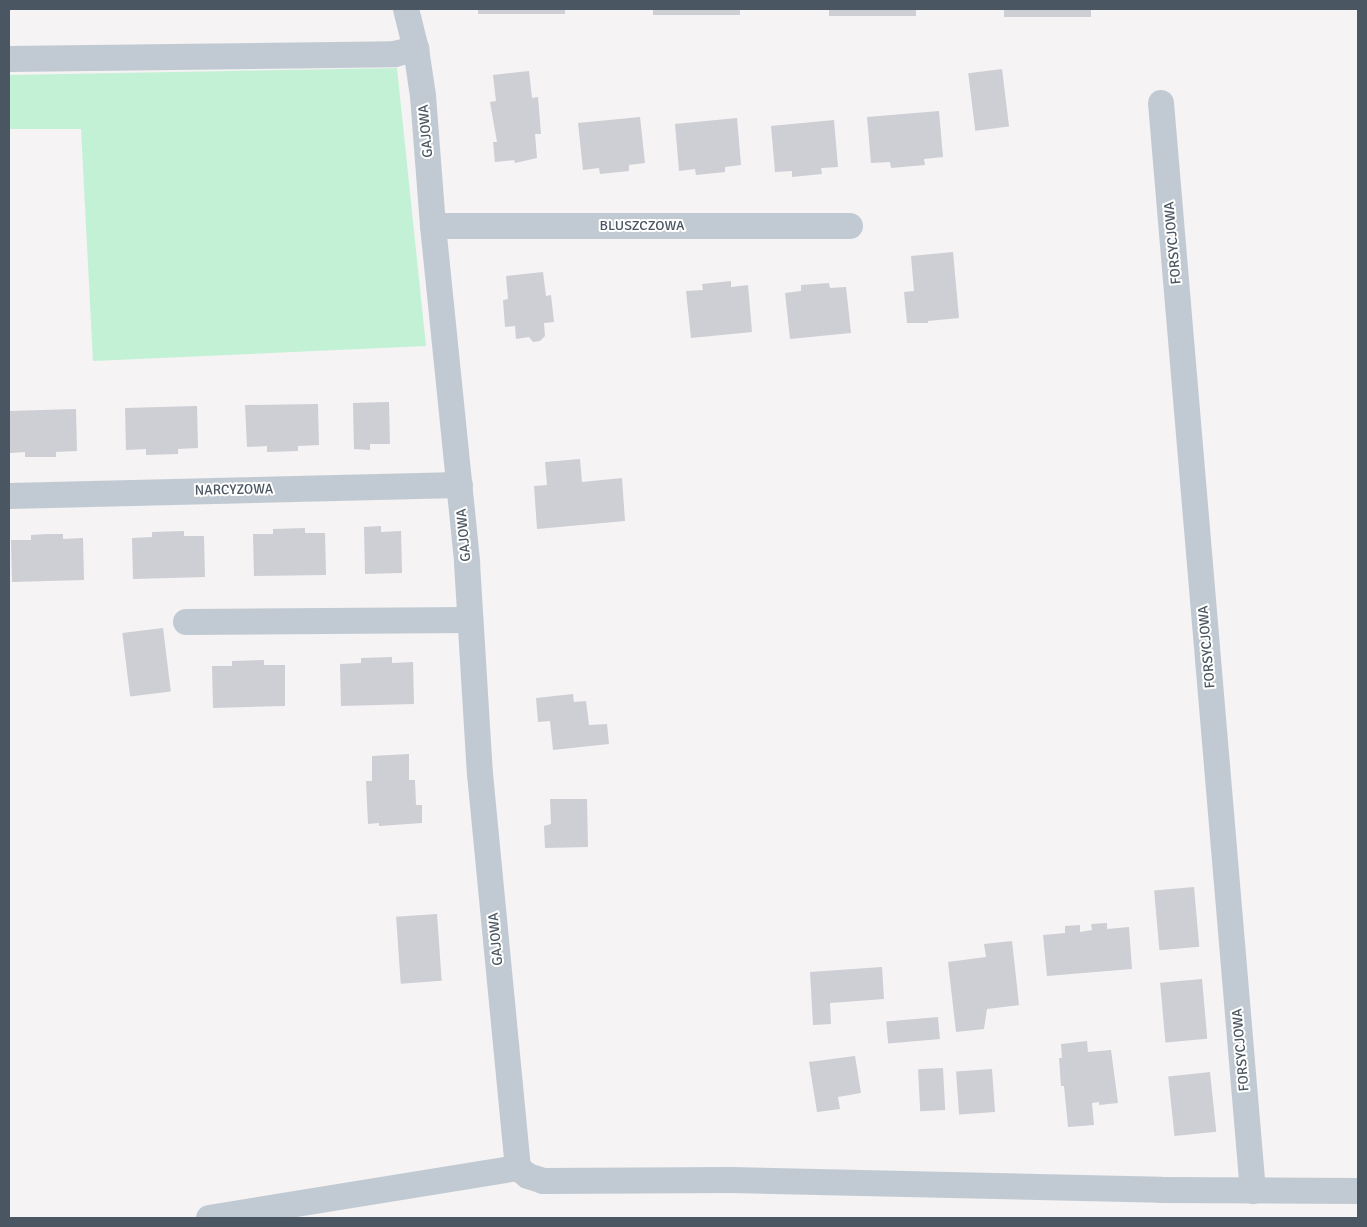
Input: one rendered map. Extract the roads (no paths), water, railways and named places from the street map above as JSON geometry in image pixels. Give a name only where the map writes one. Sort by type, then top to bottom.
[{"type":"street","name":"GAJOWA","points":[[406,9],[416,49],[423,96],[433,226],[460,485],[480,774],[518,1168]]},
{"type":"street","points":[[9,59],[394,54],[416,49]]},
{"type":"street","name":"FORSYCJOWA","points":[[1161,102],[1253,1191]]},
{"type":"street","name":"BLUSZCZOWA","points":[[433,226],[850,226]]},
{"type":"street","name":"NARCYZOWA","points":[[9,496],[460,485]]},
{"type":"street","points":[[186,622],[470,620]]},
{"type":"street","points":[[209,1218],[518,1168],[528,1176],[543,1181],[731,1180],[1253,1191],[1358,1191]]}]
